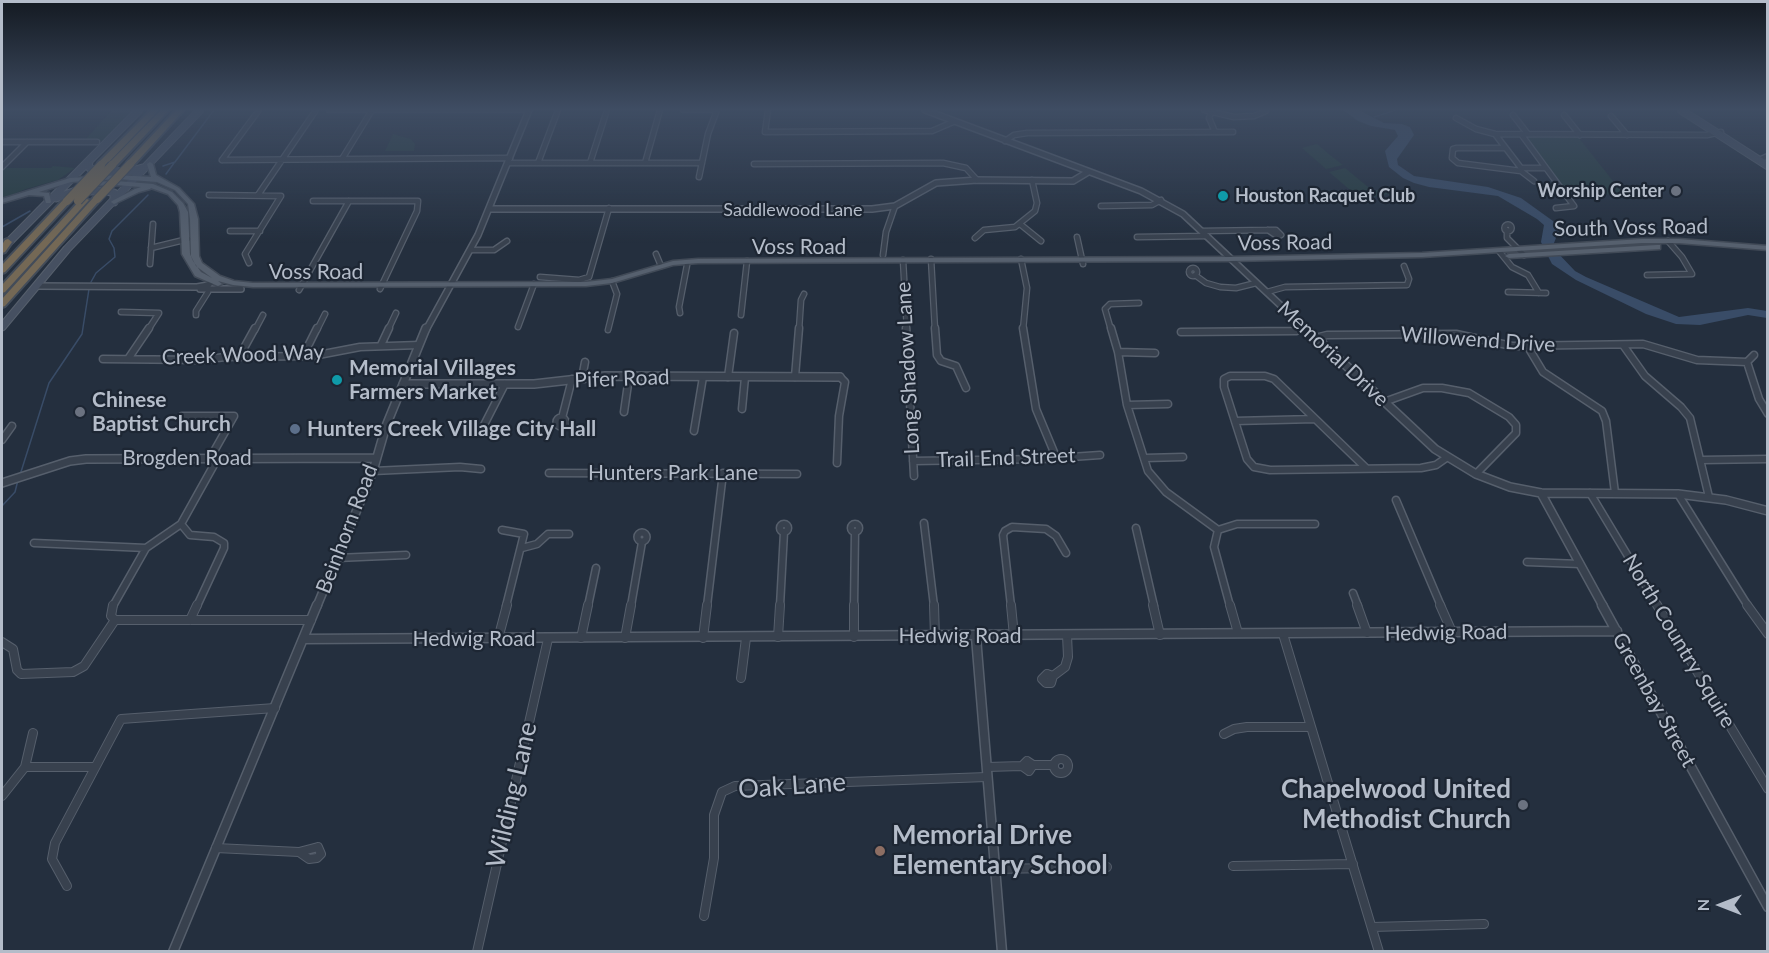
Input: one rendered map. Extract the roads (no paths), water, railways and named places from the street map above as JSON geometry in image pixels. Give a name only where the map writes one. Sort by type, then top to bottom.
[{"type":"highway","points":[[2,270],[112,154]]},
{"type":"highway","points":[[115,165],[125,154]]},
{"type":"highway","points":[[2,283],[126,154]]},
{"type":"highway","points":[[2,304],[138,154]]},
{"type":"highway","points":[[2,290],[81,200]]},
{"type":"highway","points":[[2,312],[38,263]]},
{"type":"main road","points":[[4,247],[96,154]]},
{"type":"main road","points":[[2,327],[67,249],[159,154]]},
{"type":"main road","points":[[89,162],[88,166],[93,171],[132,171],[150,164]]},
{"type":"main road","points":[[150,164],[153,176],[182,207],[191,204]]},
{"type":"main road","points":[[2,201],[70,180],[138,177],[177,189],[191,204],[195,219],[195,256],[211,283]]},
{"type":"main road","points":[[2,206],[32,194],[81,185],[160,184]]},
{"type":"main road","points":[[114,202],[136,191],[160,184]]},
{"type":"main road","points":[[48,202],[76,191],[111,191],[114,193],[114,202]]},
{"type":"main road","points":[[32,194],[47,194],[48,202]]},
{"type":"main road","name":"Voss Road","points":[[182,207],[185,219],[186,254],[193,268],[211,283],[241,289],[613,283],[698,263]]},
{"type":"main road","points":[[1606,243],[1617,249]]},
{"type":"main road","name":"South Voss Road","points":[[1569,249],[1606,243],[1767,248]]},
{"type":"main road","name":"South Voss Road","points":[[1534,251],[1617,249],[1670,244],[1767,254]]},
{"type":"main road","name":"Voss Road","points":[[613,283],[661,266],[698,263],[1376,258],[1465,256],[1534,251]]},
{"type":"main road","name":"Voss Road","points":[[211,283],[301,287]]},
{"type":"street","points":[[2,167],[13,154]]},
{"type":"street","points":[[226,154],[222,160],[702,163]]},
{"type":"street","points":[[258,195],[285,154]]},
{"type":"street","points":[[342,159],[345,154]]},
{"type":"street","name":"Beinhorn Road","points":[[173,951],[373,471],[375,458],[419,345],[433,313],[471,250],[511,154]]},
{"type":"street","points":[[538,163],[541,154]]},
{"type":"street","points":[[590,163],[593,154]]},
{"type":"street","points":[[645,163],[647,154]]},
{"type":"street","points":[[699,177],[704,154]]},
{"type":"street","name":"Memorial Drive","points":[[1041,154],[1161,201],[1183,214],[1446,458],[1476,474],[1510,487],[1541,493],[1678,494],[1709,497],[1767,511]]},
{"type":"street","points":[[1452,154],[1452,158],[1458,163],[1521,170],[1545,168]]},
{"type":"street","points":[[1510,154],[1521,170],[1534,181]]},
{"type":"street","points":[[1537,154],[1574,206],[1556,208]]},
{"type":"street","points":[[754,164],[943,163],[966,168],[976,180]]},
{"type":"street","name":"Saddlewood Lane","points":[[489,209],[848,211],[895,206],[936,183],[976,180],[1073,181],[1088,172]]},
{"type":"street","points":[[975,238],[984,230],[1006,229],[1020,224],[1036,208],[1032,180]]},
{"type":"street","points":[[209,195],[281,196],[245,254],[249,263]]},
{"type":"street","points":[[313,201],[418,201],[417,211],[381,287]]},
{"type":"street","points":[[301,287],[349,201]]},
{"type":"street","points":[[1101,206],[1147,205],[1161,201]]},
{"type":"street","points":[[883,255],[886,232],[895,206]]},
{"type":"street","points":[[540,277],[579,280],[589,277],[609,208]]},
{"type":"street","points":[[150,264],[153,224]]},
{"type":"street","points":[[1020,224],[1041,242]]},
{"type":"street","points":[[1137,237],[1268,230]]},
{"type":"street","points":[[1507,230],[1507,238],[1522,252]]},
{"type":"street","points":[[230,231],[260,231]]},
{"type":"street","points":[[1077,237],[1083,261]]},
{"type":"street","points":[[151,248],[194,238]]},
{"type":"street","points":[[471,250],[494,250],[507,241]]},
{"type":"street","points":[[1647,275],[1692,274],[1670,244]]},
{"type":"street","points":[[1503,253],[1512,267],[1528,275],[1543,293],[1509,292]]},
{"type":"street","points":[[656,254],[661,266]]},
{"type":"street","points":[[1021,261],[1027,288],[1023,332],[1034,398],[1039,417],[1056,457]]},
{"type":"street","name":"Long Shadow Lane","points":[[903,262],[914,476]]},
{"type":"street","points":[[931,262],[937,355],[940,361],[956,366],[966,388]]},
{"type":"street","points":[[741,315],[747,263]]},
{"type":"street","points":[[680,313],[679,307],[687,266]]},
{"type":"street","points":[[1267,292],[1285,287],[1407,285],[1409,279],[1404,266]]},
{"type":"street","points":[[1196,275],[1206,283],[1220,287],[1236,288],[1256,283]]},
{"type":"street","points":[[37,286],[180,288],[211,283]]},
{"type":"street","points":[[196,315],[211,283]]},
{"type":"street","points":[[608,330],[617,294],[613,283]]},
{"type":"street","points":[[518,327],[533,286]]},
{"type":"street","points":[[795,377],[801,300],[804,294]]},
{"type":"street","points":[[1139,303],[1106,305],[1105,309],[1118,352],[1127,405],[1148,471],[1161,488],[1218,530]]},
{"type":"street","points":[[121,312],[159,313],[128,359]]},
{"type":"street","points":[[381,345],[396,313]]},
{"type":"street","points":[[239,357],[263,315]]},
{"type":"street","points":[[303,356],[325,315]]},
{"type":"street","points":[[1181,332],[1296,331],[1304,328]]},
{"type":"street","points":[[728,377],[734,333]]},
{"type":"street","name":"Willowend Drive","points":[[1315,338],[1327,335],[1456,334],[1498,344],[1528,347],[1643,344],[1697,360],[1747,362]]},
{"type":"street","name":"Creek Wood Way","points":[[103,359],[202,360],[303,356],[381,345],[419,345]]},
{"type":"street","points":[[1623,345],[1645,376],[1681,407],[1690,418],[1702,460],[1709,497]]},
{"type":"street","points":[[1528,347],[1543,372],[1602,411],[1606,421],[1615,493]]},
{"type":"street","points":[[1118,352],[1155,353]]},
{"type":"street","points":[[1754,355],[1747,362],[1759,399],[1767,414]]},
{"type":"street","points":[[582,378],[585,362]]},
{"type":"street","points":[[1366,468],[1274,379],[1265,376],[1230,376],[1224,379],[1247,459],[1254,467],[1270,470],[1428,468],[1446,458]]},
{"type":"street","points":[[624,412],[629,377]]},
{"type":"street","name":"Pifer Road","points":[[403,384],[548,383],[582,378],[629,377],[840,377]]},
{"type":"street","points":[[694,432],[703,377]]},
{"type":"street","points":[[742,409],[745,377]]},
{"type":"street","points":[[837,463],[838,417],[845,382],[840,377]]},
{"type":"street","points":[[562,418],[572,379]]},
{"type":"street","points":[[484,425],[505,384]]},
{"type":"street","points":[[1384,402],[1423,388],[1442,388],[1469,393],[1509,417],[1516,425],[1516,433],[1476,474]]},
{"type":"street","points":[[1127,405],[1168,404]]},
{"type":"street","points":[[182,416],[234,416],[213,453],[215,463],[182,524],[146,548],[112,608],[111,616],[115,620],[311,620]]},
{"type":"street","points":[[1235,421],[1315,419]]},
{"type":"street","points":[[2,440],[12,426]]},
{"type":"street","name":"Trail End Street","points":[[913,461],[1042,459],[1100,455]]},
{"type":"street","points":[[1145,458],[1182,457]]},
{"type":"street","name":"Brogden Road","points":[[2,483],[86,459],[375,458]]},
{"type":"street","points":[[1702,460],[1767,459]]},
{"type":"street","points":[[373,471],[460,467],[481,469]]},
{"type":"street","name":"Hunters Park Lane","points":[[549,473],[797,474]]},
{"type":"street","points":[[704,638],[723,473]]},
{"type":"street","name":"Greenbay Street","points":[[1541,493],[1767,907]]},
{"type":"street","name":"North Country Squire","points":[[1590,494],[1767,789]]},
{"type":"street","points":[[1678,494],[1767,634]]},
{"type":"street","points":[[1396,500],[1452,633]]},
{"type":"street","points":[[924,523],[933,586],[935,636]]},
{"type":"street","points":[[182,524],[190,535],[214,537],[224,543],[224,548],[190,620]]},
{"type":"street","points":[[1238,633],[1214,547],[1214,538],[1218,530],[1237,524],[1315,524]]},
{"type":"street","points":[[1014,636],[1003,535],[1005,531],[1012,527],[1046,529],[1056,536],[1066,553]]},
{"type":"street","points":[[1136,528],[1160,635]]},
{"type":"street","points":[[498,639],[524,534],[502,530]]},
{"type":"street","points":[[778,637],[784,532]]},
{"type":"street","points":[[854,637],[855,532]]},
{"type":"street","points":[[522,548],[537,544],[548,534],[569,534]]},
{"type":"street","points":[[625,638],[642,542]]},
{"type":"street","points":[[34,543],[146,548]]},
{"type":"street","points":[[337,558],[406,555]]},
{"type":"street","points":[[1527,562],[1580,564]]},
{"type":"street","points":[[581,638],[596,568]]},
{"type":"street","points":[[1353,593],[1367,633]]},
{"type":"street","points":[[2,642],[14,649],[17,670],[21,675],[73,672],[84,666],[115,620]]},
{"type":"street","name":"Hedwig Road","points":[[303,639],[976,637],[1617,631]]},
{"type":"street","points":[[1283,634],[1379,951]]},
{"type":"street","points":[[1053,676],[1061,672],[1066,663],[1066,635]]},
{"type":"street","points":[[976,637],[1002,951]]},
{"type":"street","points":[[741,678],[746,638]]},
{"type":"street","name":"Wilding Lane","points":[[477,951],[548,639]]},
{"type":"street","points":[[67,886],[52,859],[55,843],[121,719],[274,708]]},
{"type":"street","points":[[1224,734],[1246,727],[1311,727]]},
{"type":"street","points":[[2,796],[25,767],[33,733]]},
{"type":"street","points":[[987,767],[1023,766],[1027,761],[1034,765],[1053,765]]},
{"type":"street","points":[[25,767],[95,766]]},
{"type":"street","name":"Oak Lane","points":[[704,916],[714,858],[714,815],[722,792],[735,786],[987,777]]},
{"type":"street","points":[[216,848],[299,852]]},
{"type":"street","points":[[1233,866],[1353,864]]},
{"type":"street","points":[[995,869],[1107,867]]},
{"type":"street","points":[[1372,927],[1484,924]]},
{"type":"water","points":[[1386,154],[1400,154],[1397,159],[1398,165],[1414,176],[1488,187],[1521,198],[1553,221],[1559,230],[1554,243],[1555,250],[1575,271],[1679,317],[1748,308],[1767,311],[1767,318],[1748,315],[1700,325],[1676,324],[1646,314],[1576,280],[1552,264],[1541,242],[1544,225],[1498,196],[1429,187],[1403,178],[1389,167]]},
{"type":"waterway","points":[[163,166],[175,162],[181,154]]},
{"type":"waterway","points":[[166,174],[174,163]]},
{"type":"waterway","points":[[91,282],[96,273],[115,257],[114,248],[109,239],[112,231],[148,195]]},
{"type":"waterway","points":[[2,227],[30,211]]},
{"type":"waterway","points":[[20,475],[49,383],[82,334],[89,289]]},
{"type":"waterway","points":[[2,506],[15,492],[18,480]]},
{"type":"place","name":"Worship Center","points":[[1676,191]]},
{"type":"place","name":"Houston Racquet Club","points":[[1223,196]]},
{"type":"place","name":"Memorial Villages Farmers Market","points":[[337,380]]},
{"type":"place","name":"Chinese Baptist Church","points":[[80,412]]},
{"type":"place","name":"Hunters Creek Village City Hall","points":[[295,429]]},
{"type":"place","name":"Chapelwood United Methodist Church","points":[[1523,805]]},
{"type":"place","name":"Memorial Drive Elementary School","points":[[880,851]]}]
